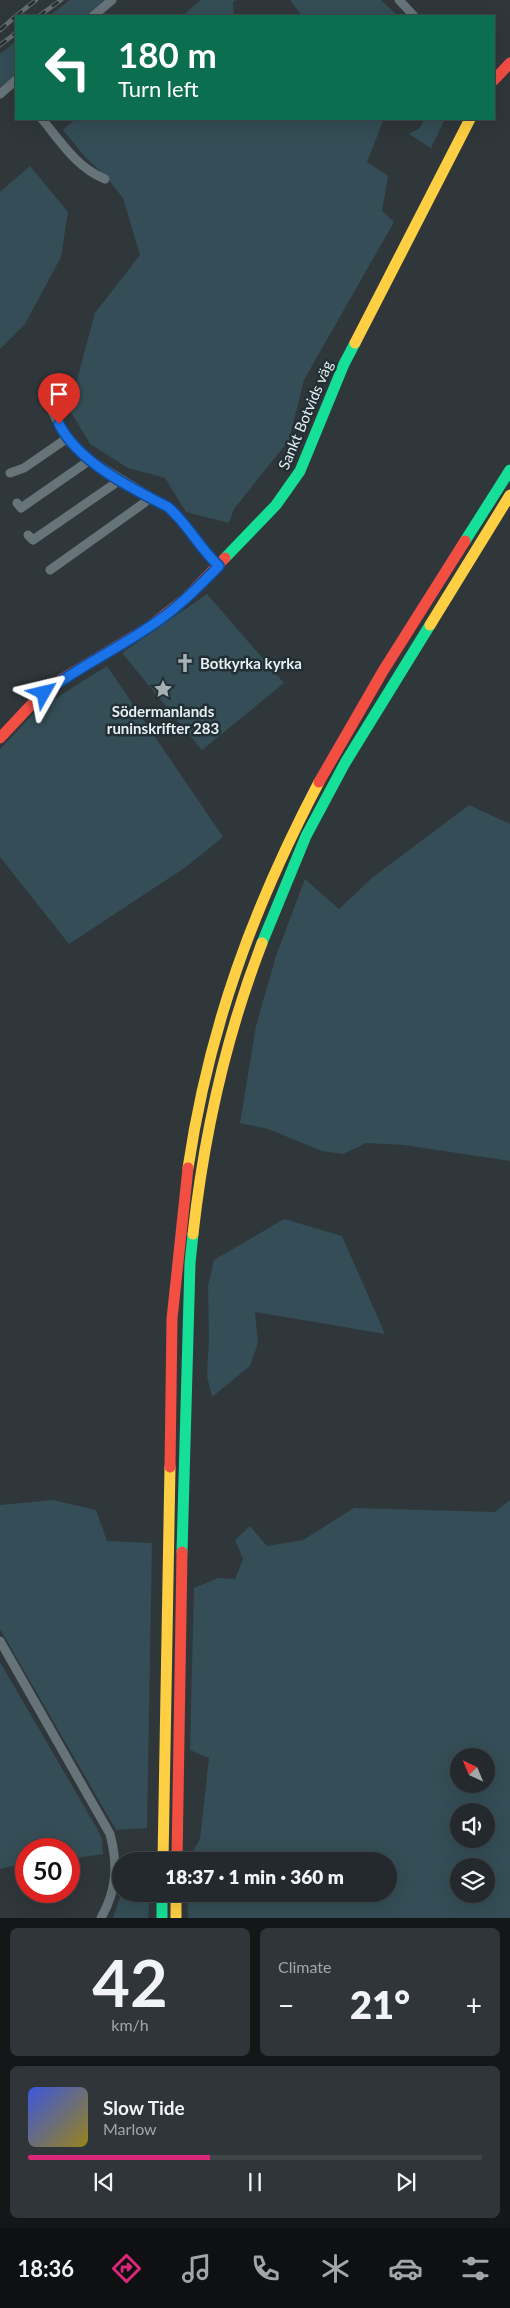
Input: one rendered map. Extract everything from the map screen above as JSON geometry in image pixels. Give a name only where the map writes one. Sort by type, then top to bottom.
[{"type":"main road","points":[[495,79],[510,63]]},
{"type":"main road","name":"Sankt Botvids väg","points":[[0,738],[30,706],[56,684],[166,615],[219,566],[276,504],[300,471],[344,364],[469,120]]},
{"type":"main road","points":[[163,1852],[174,1290],[183,1189],[198,1106],[217,1029],[239,960],[269,882],[332,756],[510,470]]},
{"type":"main road","points":[[177,1852],[183,1477],[190,1263],[198,1191],[213,1111],[231,1034],[253,966],[283,888],[306,836],[354,747],[510,495]]},
{"type":"main road","points":[[162,1902],[162,1918]]},
{"type":"main road","points":[[176,1902],[176,1918]]},
{"type":"street","points":[[94,15],[112,0]]},
{"type":"street","points":[[399,0],[413,15]]},
{"type":"street","points":[[0,94],[15,83]]},
{"type":"street","points":[[43,120],[81,166],[91,174],[105,179]]},
{"type":"street","points":[[51,409],[66,439],[90,460],[120,480],[168,507],[179,516],[201,548],[219,566]]},
{"type":"street","points":[[10,473],[24,468],[66,439]]},
{"type":"street","points":[[17,503],[21,508],[90,460]]},
{"type":"street","points":[[28,535],[33,540],[120,480]]},
{"type":"street","points":[[50,570],[144,503],[149,497]]},
{"type":"street","points":[[0,1642],[110,1834],[116,1866],[115,1884],[101,1918]]},
{"type":"shaded area","points":[[70,0],[105,0],[86,15],[50,15]]},
{"type":"shaded area","points":[[201,0],[237,0],[233,2],[234,15],[183,15]]},
{"type":"shaded area","points":[[290,0],[381,0],[397,15],[301,15]]},
{"type":"shaded area","points":[[15,42],[15,75],[0,87],[0,54]]},
{"type":"shaded area","points":[[75,120],[384,120],[367,162],[388,176],[382,211],[394,222],[304,380],[289,440],[234,509],[229,523],[186,512],[165,478],[128,468],[90,444],[69,409],[95,313],[140,255],[123,198],[63,130]]},
{"type":"shaded area","points":[[424,120],[445,120],[431,148],[409,134],[420,128]]},
{"type":"shaded area","points":[[30,166],[68,212],[61,257],[25,324],[0,349],[0,192]]},
{"type":"shaded area","points":[[207,594],[284,683],[202,750],[122,653]]},
{"type":"shaded area","points":[[107,666],[223,837],[186,867],[69,944],[0,857],[0,749],[37,710]]},
{"type":"shaded area","points":[[469,805],[510,824],[510,1161],[404,1145],[366,1143],[343,1154],[322,1151],[268,1129],[240,1123],[256,1026],[276,956],[305,879],[339,909],[373,877]]},
{"type":"shaded area","points":[[284,1219],[342,1236],[385,1334],[255,1312],[258,1343],[250,1366],[212,1397],[207,1376],[209,1338],[208,1286],[214,1260]]},
{"type":"shaded area","points":[[53,1500],[96,1510],[107,1541],[152,1543],[147,1828],[116,1830],[0,1629],[0,1505]]},
{"type":"shaded area","points":[[510,1500],[510,1918],[188,1918],[187,1902],[397,1902],[397,1852],[192,1852],[200,1839],[209,1758],[190,1750],[194,1588],[218,1578],[235,1579],[243,1559],[235,1540],[250,1526],[267,1546],[303,1540],[354,1508],[495,1512]]},
{"type":"shaded area","points":[[0,1662],[95,1825],[102,1839],[103,1854],[80,1857],[80,1838],[15,1838],[15,1866],[0,1869]]},
{"type":"shaded area","points":[[118,1902],[149,1902],[148,1918],[113,1918]]},
{"type":"railway","points":[[17,15],[36,0]]},
{"type":"railway","points":[[40,15],[61,0]]},
{"type":"railway","points":[[0,30],[15,17]]},
{"type":"railway","points":[[0,45],[15,34]]},
{"type":"traffic: fast","points":[[225,558],[276,505],[300,471],[344,364],[355,343]]},
{"type":"traffic: fast","points":[[465,541],[510,470]]},
{"type":"traffic: fast","points":[[262,943],[306,836],[345,763],[430,625]]},
{"type":"traffic: fast","points":[[182,1552],[190,1263],[193,1234]]},
{"type":"traffic: fast","points":[[162,1902],[162,1918]]},
{"type":"traffic: slow","points":[[355,343],[469,120]]},
{"type":"traffic: slow","points":[[430,625],[510,495]]},
{"type":"traffic: slow","points":[[188,1168],[208,1066],[221,1017],[237,969],[254,922],[274,876],[319,782]]},
{"type":"traffic: slow","points":[[193,1234],[203,1160],[218,1086],[249,978],[262,943]]},
{"type":"traffic: slow","points":[[163,1852],[170,1467]]},
{"type":"traffic: slow","points":[[176,1902],[176,1918]]},
{"type":"traffic: jam","points":[[495,79],[510,63]]},
{"type":"traffic: jam","points":[[319,782],[383,671],[465,541]]},
{"type":"traffic: jam","points":[[0,738],[30,706],[62,679],[149,627],[186,598],[225,558]]},
{"type":"traffic: jam","points":[[170,1467],[172,1319],[188,1168]]},
{"type":"traffic: jam","points":[[177,1852],[182,1552]]},
{"type":"place","name":"Botkyrka kyrka","points":[[185,663]]},
{"type":"place","name":"Södermanlands runinskrifter 283","points":[[163,689]]},
{"type":"route","points":[[44,693],[62,679],[106,654],[166,615],[219,566],[201,548],[179,516],[168,507],[120,480],[90,460],[66,439],[59,424]]}]
